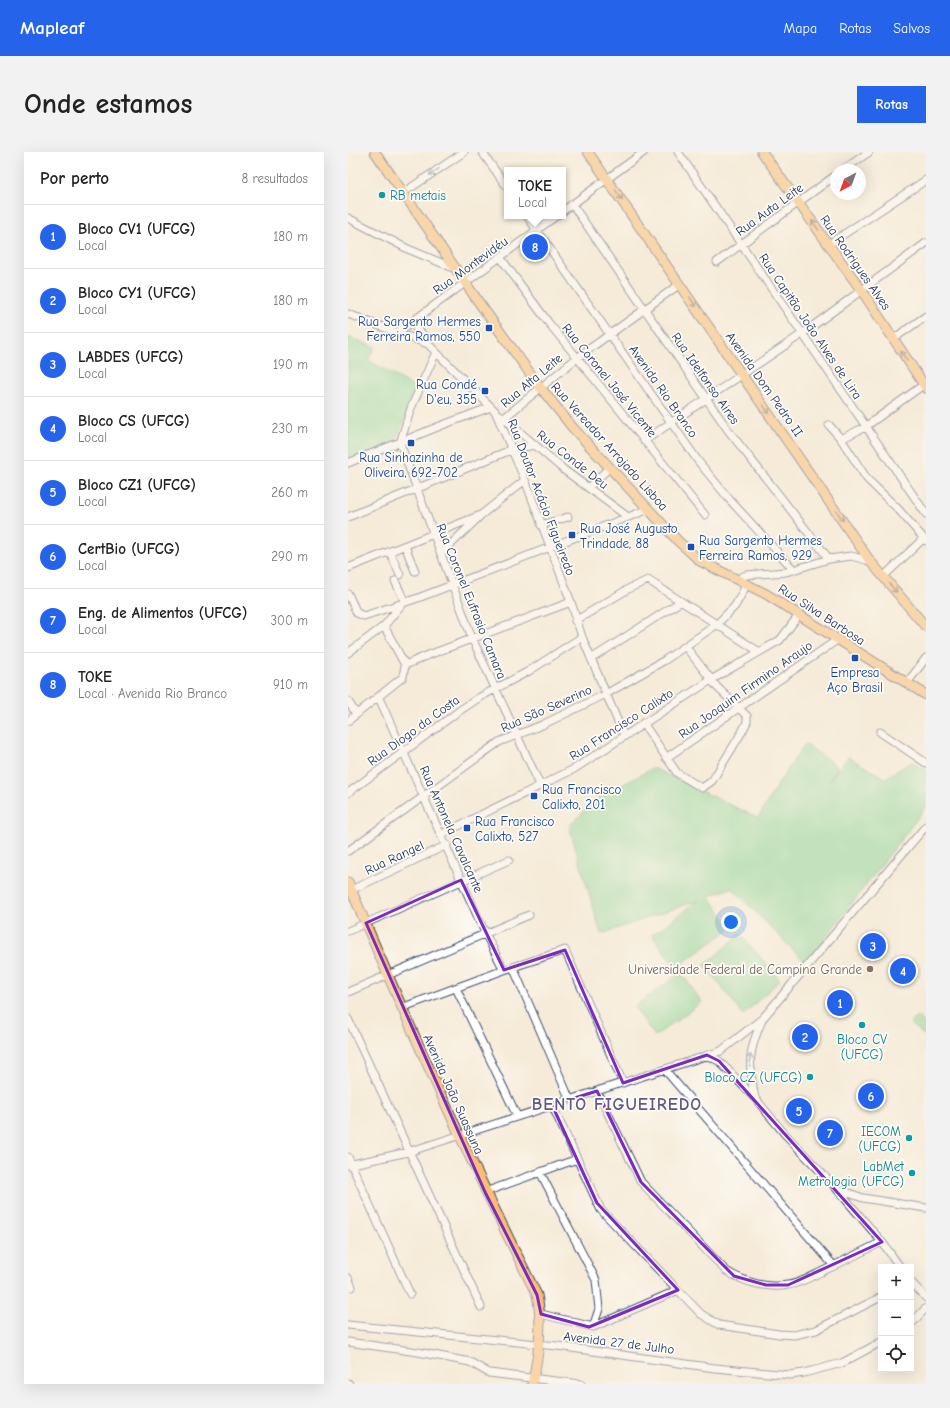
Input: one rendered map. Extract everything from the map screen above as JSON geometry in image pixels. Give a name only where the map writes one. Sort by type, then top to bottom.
[{"type":"main road","name":"Rua Vereador Arrojado Lisboa","points":[[375,152],[540,387],[573,428],[609,468],[678,541],[700,561]]},
{"type":"main road","name":"Avenida Dom Pedro II","points":[[588,152],[870,561],[926,625]]},
{"type":"main road","name":"Rua Rodrigues Alves","points":[[762,152],[862,291],[925,385]]},
{"type":"main road","name":"Rua Silva Barbosa","points":[[700,561],[747,584],[926,695]]},
{"type":"main road","name":"Avenida João Suassuna","points":[[350,886],[401,1008],[458,1134],[485,1192],[537,1295],[541,1314],[533,1381]]},
{"type":"street","points":[[403,192],[464,152]]},
{"type":"street","points":[[482,152],[504,184]]},
{"type":"street","points":[[566,209],[608,180],[644,152]]},
{"type":"street","name":"Rua Capitão João Alves de Lira","points":[[678,152],[926,514]]},
{"type":"street","points":[[852,164],[869,152]]},
{"type":"street","name":"Rua Auta Leite","points":[[717,262],[830,179]]},
{"type":"street","points":[[829,244],[926,180]]},
{"type":"street","name":"Rua Idelfonso Aires","points":[[572,204],[728,430],[829,559]]},
{"type":"street","points":[[348,218],[408,249],[456,269]]},
{"type":"street","name":"Avenida Rio Branco","points":[[529,219],[670,423],[720,489],[794,570]]},
{"type":"street","name":"Rua Montevidéu","points":[[398,332],[552,219]]},
{"type":"street","points":[[644,441],[706,397],[802,334],[926,243]]},
{"type":"street","name":"Rua Coronel José Vicente","points":[[500,257],[540,312],[705,515]]},
{"type":"street","name":"Rua Alta Leite","points":[[493,409],[504,418],[578,357],[646,310],[680,284]]},
{"type":"street","name":"Rua Doutor Acácio Figueiredo","points":[[348,314],[428,344],[493,409],[513,449],[571,602],[575,621],[624,736]]},
{"type":"street","points":[[893,339],[926,316]]},
{"type":"street","points":[[411,323],[424,336],[428,344]]},
{"type":"street","points":[[400,443],[412,408],[436,352]]},
{"type":"street","points":[[841,440],[865,427],[925,385]]},
{"type":"street","points":[[348,463],[440,426],[493,409]]},
{"type":"street","name":"Rua Conde Deu","points":[[504,418],[564,470],[628,517]]},
{"type":"street","points":[[828,425],[841,440],[867,479],[898,509],[925,540],[883,577]]},
{"type":"street","name":"Rua Coronel Eufrasio Camara","points":[[400,443],[432,534],[441,554],[472,638],[540,785]]},
{"type":"street","points":[[348,517],[513,449],[535,445]]},
{"type":"street","points":[[589,487],[609,468]]},
{"type":"street","points":[[441,554],[481,515],[525,480]]},
{"type":"street","points":[[348,594],[357,613],[364,616],[404,603],[649,509]]},
{"type":"street","points":[[348,568],[481,515]]},
{"type":"street","points":[[541,525],[568,517]]},
{"type":"street","points":[[405,546],[415,571]]},
{"type":"street","points":[[390,552],[404,603]]},
{"type":"street","points":[[738,579],[746,575],[776,574],[829,559],[851,556],[870,561]]},
{"type":"street","points":[[575,621],[630,588],[648,580],[758,652]]},
{"type":"street","name":"Rua São Severino","points":[[348,851],[499,742],[518,735],[606,694],[644,673],[685,646],[716,625],[735,606],[747,584]]},
{"type":"street","points":[[405,666],[472,638],[571,602]]},
{"type":"street","points":[[591,659],[680,602]]},
{"type":"street","points":[[348,654],[384,626],[404,603]]},
{"type":"street","name":"Rua Francisco Calixto","points":[[442,834],[574,769],[711,680],[783,638],[799,616]]},
{"type":"street","points":[[348,721],[400,681],[405,671],[405,666],[384,626]]},
{"type":"street","name":"Rua Diogo da Costa","points":[[348,793],[459,711],[530,671],[582,637]]},
{"type":"street","name":"Rua Joaquim Firmino Araujo","points":[[666,758],[837,640]]},
{"type":"street","points":[[643,723],[677,772],[702,788],[712,781],[747,722],[746,714],[711,680],[685,646]]},
{"type":"street","points":[[908,683],[926,658]]},
{"type":"street","name":"Rua Antonela Cavalcante","points":[[379,698],[447,845],[461,880],[504,970]]},
{"type":"street","points":[[348,701],[356,714]]},
{"type":"street","points":[[880,732],[926,763]]},
{"type":"street","points":[[350,1164],[408,1152],[458,1134],[570,1100],[721,1051],[763,1018],[926,826]]},
{"type":"street","name":"Rua Rangel","points":[[350,886],[447,845]]},
{"type":"street","points":[[348,931],[509,860]]},
{"type":"street","points":[[348,992],[529,915]]},
{"type":"street","points":[[401,1008],[504,970],[565,950],[623,1083]]},
{"type":"street","points":[[513,967],[570,1100]]},
{"type":"street","points":[[456,988],[517,1116]]},
{"type":"street","points":[[755,1098],[749,1058],[754,1037],[763,1018]]},
{"type":"street","points":[[348,1019],[408,1152],[481,1307]]},
{"type":"street","points":[[747,1031],[754,1037]]},
{"type":"street","points":[[719,1061],[721,1051]]},
{"type":"street","points":[[707,1056],[719,1061],[755,1098],[784,1133],[836,1188],[882,1242],[898,1264]]},
{"type":"street","points":[[665,1070],[834,1266]]},
{"type":"street","points":[[738,1082],[751,1077]]},
{"type":"street","points":[[597,1091],[641,1182],[726,1271],[742,1280],[780,1286],[800,1282],[882,1242]]},
{"type":"street","points":[[552,1105],[601,1210],[701,1314],[718,1325],[794,1335],[816,1330],[878,1299]]},
{"type":"street","points":[[348,1157],[410,1294]]},
{"type":"street","points":[[485,1192],[577,1159]]},
{"type":"street","points":[[540,1172],[596,1280],[599,1309],[593,1327]]},
{"type":"street","points":[[836,1188],[848,1194],[863,1198],[926,1208]]},
{"type":"street","points":[[348,1278],[352,1288]]},
{"type":"street","points":[[914,1285],[926,1298]]},
{"type":"street","points":[[541,1314],[593,1327],[678,1290]]},
{"type":"street","points":[[914,1321],[926,1308]]},
{"type":"street","name":"Avenida 27 de Julho","points":[[348,1325],[538,1344],[674,1361],[714,1368],[790,1375],[804,1374],[842,1363],[878,1344]]},
{"type":"street","points":[[348,1342],[475,1363],[489,1373],[533,1381],[581,1384]]},
{"type":"highlighted area","points":[[461,880],[504,970],[565,950],[623,1083],[707,1055],[719,1061],[882,1242],[788,1285],[766,1285],[734,1276],[641,1182],[597,1091],[552,1105],[597,1203],[678,1290],[589,1327],[541,1314],[537,1295],[485,1192],[366,923]]},
{"type":"green space","points":[[348,337],[375,347],[368,360],[417,389],[394,445],[348,466]]},
{"type":"green space","points":[[805,744],[838,767],[829,781],[848,757],[885,778],[912,762],[926,770],[926,807],[806,963],[732,888],[709,896],[731,928],[676,968],[652,935],[699,900],[601,934],[569,826],[595,800],[653,768],[758,818],[776,787]]},
{"type":"green space","points":[[740,934],[780,980],[743,1015],[705,965]]},
{"type":"green space","points":[[681,973],[702,1002],[655,1036],[634,1007]]},
{"type":"green space","points":[[917,1016],[926,1024],[926,1032],[924,1035],[910,1024]]},
{"type":"place","name":"RB metais","points":[[382,195]]},
{"type":"place","name":"TOKE","points":[[535,247]]},
{"type":"place","name":"Rua Sargento Hermes Ferreira Ramos, 550","points":[[489,328]]},
{"type":"place","name":"Rua Condé D'eu, 355","points":[[485,391]]},
{"type":"place","name":"Rua Sinhazinha de Oliveira, 692-702","points":[[411,443]]},
{"type":"place","name":"Rua José Augusto Trindade, 88","points":[[572,535]]},
{"type":"place","name":"Rua Sargento Hermes Ferreira Ramos, 929","points":[[691,547]]},
{"type":"place","name":"Empresa Aço Brasil","points":[[855,658]]},
{"type":"place","name":"Rua Francisco Calixto, 201","points":[[534,796]]},
{"type":"place","name":"Rua Francisco Calixto, 527","points":[[467,828]]},
{"type":"place","name":"LABDES (UFCG)","points":[[873,946]]},
{"type":"place","name":"Universidade Federal de Campina Grande","points":[[870,969]]},
{"type":"place","name":"Bloco CS (UFCG)","points":[[903,971]]},
{"type":"place","name":"Bloco CV1 (UFCG)","points":[[840,1003]]},
{"type":"place","name":"Bloco CV (UFCG)","points":[[862,1025]]},
{"type":"place","name":"Bloco CY1 (UFCG)","points":[[805,1037]]},
{"type":"place","name":"Bloco CZ (UFCG)","points":[[810,1077]]},
{"type":"place","name":"CertBio (UFCG)","points":[[871,1096]]},
{"type":"place","name":"Bloco CZ1 (UFCG)","points":[[799,1111]]},
{"type":"place","name":"Eng. de Alimentos (UFCG)","points":[[830,1133]]},
{"type":"place","name":"IECOM (UFCG)","points":[[909,1138]]},
{"type":"place","name":"LabMet Metrologia (UFCG)","points":[[912,1173]]},
{"type":"district","name":"BENTO FIGUEIREDO","points":[[617,1104]]}]
